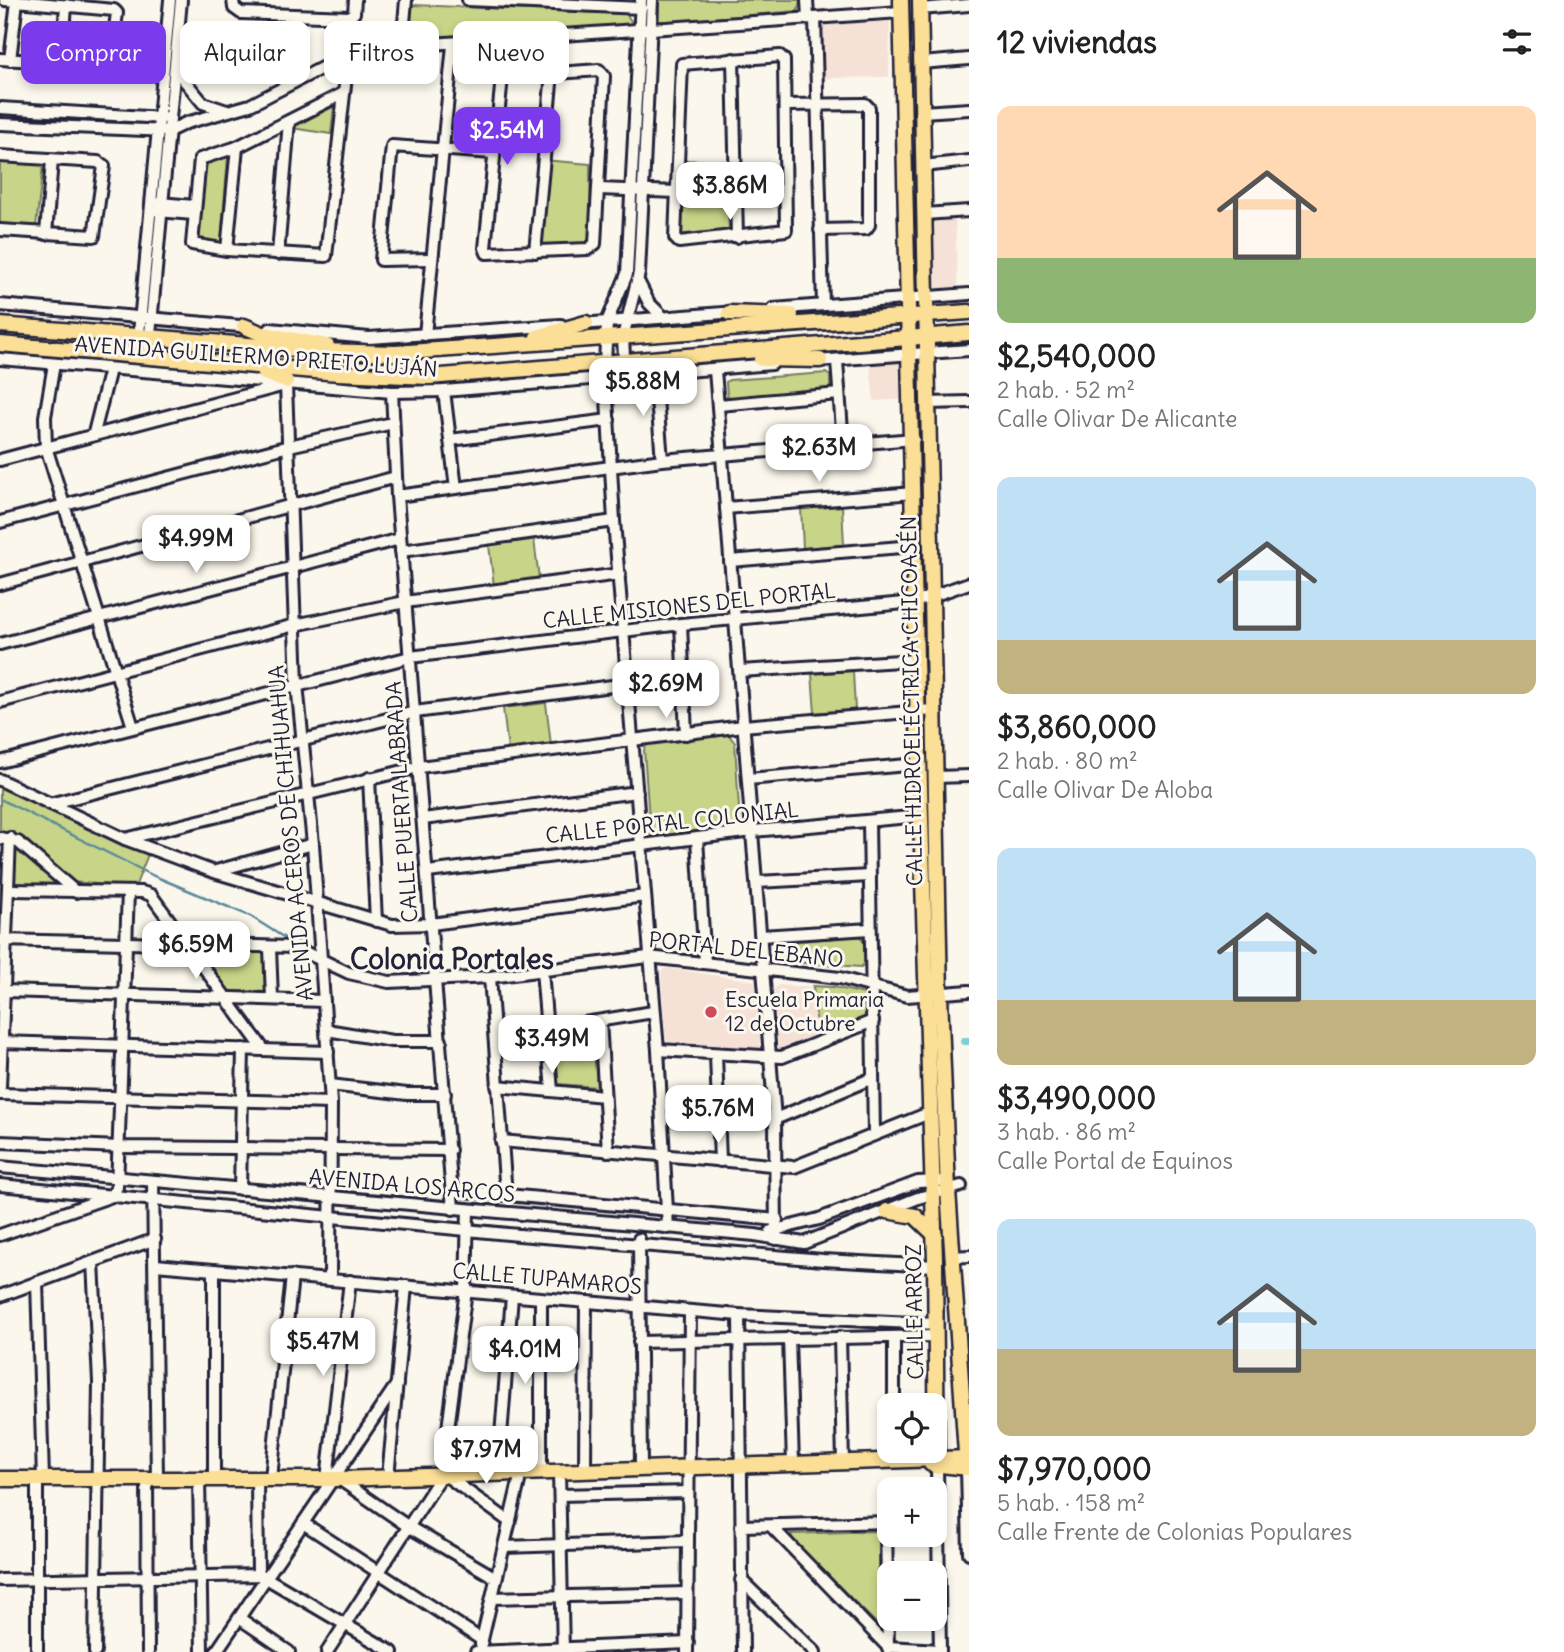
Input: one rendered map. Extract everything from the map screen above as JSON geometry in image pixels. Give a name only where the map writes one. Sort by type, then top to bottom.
[{"type":"main road","name":"CALLE HIDROELÉCTRICA CHICOASÉN","points":[[920,4],[935,777],[929,1113],[932,1187]]},
{"type":"main road","name":"CALLE HIDROELÉCTRICA CHICOASÉN","points":[[901,6],[907,298],[914,439],[916,660],[921,816],[933,995],[956,1186]]},
{"type":"main road","points":[[902,43],[920,43]]},
{"type":"main road","name":"AVENIDA GUILLERMO PRIETO LUJÁN","points":[[0,325],[348,352],[458,350],[969,312]]},
{"type":"main road","points":[[729,313],[800,314],[838,320]]},
{"type":"main road","points":[[458,350],[487,342],[537,337],[586,323]]},
{"type":"main road","points":[[244,326],[254,332],[305,340],[348,352]]},
{"type":"main road","name":"AVENIDA GUILLERMO PRIETO LUJÁN","points":[[0,344],[338,373],[429,377],[624,369],[694,355],[969,333]]},
{"type":"main road","points":[[694,355],[723,361],[778,358],[820,360]]},
{"type":"main road","points":[[225,363],[286,383]]},
{"type":"main road","name":"CALLE ARROZ","points":[[956,1186],[952,1257],[965,1385],[968,1463]]},
{"type":"main road","name":"CALLE ARROZ","points":[[932,1187],[935,1235],[935,1393]]},
{"type":"main road","points":[[887,1210],[915,1216],[935,1235]]},
{"type":"main road","points":[[0,1479],[332,1479],[793,1464],[877,1458]]},
{"type":"main road","points":[[947,1462],[968,1463]]},
{"type":"street","points":[[5,0],[114,10],[117,13],[116,21]]},
{"type":"street","points":[[144,337],[153,317],[163,207],[163,132],[158,118],[170,0]]},
{"type":"street","points":[[143,356],[144,337],[140,316],[150,206],[163,132],[170,118],[181,0]]},
{"type":"street","points":[[233,0],[234,8],[241,13],[350,17],[353,15],[355,0]]},
{"type":"street","points":[[404,21],[406,0]]},
{"type":"street","points":[[468,0],[641,4],[645,32],[643,191],[638,281],[623,337],[624,369]]},
{"type":"street","points":[[652,0],[645,32],[631,190],[627,274],[607,321],[604,338],[614,521],[634,739],[668,1228]]},
{"type":"street","points":[[807,0],[812,18],[817,105],[823,305]]},
{"type":"street","points":[[5,59],[17,1]]},
{"type":"street","points":[[920,4],[969,5]]},
{"type":"street","points":[[65,21],[66,5]]},
{"type":"street","points":[[569,37],[812,18],[901,6]]},
{"type":"street","points":[[425,335],[430,259],[453,45],[439,45]]},
{"type":"street","points":[[784,58],[788,228],[783,233],[676,240],[682,64],[733,59],[784,58]]},
{"type":"street","points":[[733,59],[737,237]]},
{"type":"street","points":[[921,63],[969,59]]},
{"type":"street","points":[[0,124],[163,132],[250,105],[324,67]]},
{"type":"street","points":[[174,69],[203,103],[230,111]]},
{"type":"street","points":[[501,84],[485,248],[492,254],[592,248],[596,240],[604,76],[595,69],[569,72]]},
{"type":"street","points":[[344,93],[237,147],[200,159],[192,244],[227,250],[323,258],[327,254],[345,84]]},
{"type":"street","points":[[535,251],[551,84]]},
{"type":"street","points":[[786,105],[865,104],[869,108],[869,227],[820,230]]},
{"type":"street","points":[[0,108],[170,118],[186,123]]},
{"type":"street","points":[[922,111],[969,109]]},
{"type":"street","points":[[278,254],[289,121]]},
{"type":"street","points":[[430,259],[385,262],[380,258],[392,146],[493,153]]},
{"type":"street","points":[[227,250],[237,147]]},
{"type":"street","points":[[0,156],[98,162],[104,166],[95,235],[0,230]]},
{"type":"street","points":[[46,234],[52,160]]},
{"type":"street","points":[[923,166],[969,161]]},
{"type":"street","points":[[599,189],[677,192]]},
{"type":"street","points":[[150,206],[194,210]]},
{"type":"street","points":[[924,214],[969,211]]},
{"type":"street","points":[[638,281],[649,303],[663,317]]},
{"type":"street","name":"AVENIDA GUILLERMO PRIETO LUJÁN","points":[[0,305],[369,338],[969,294]]},
{"type":"street","name":"AVENIDA GUILLERMO PRIETO LUJÁN","points":[[624,369],[655,374],[969,350]]},
{"type":"street","name":"AVENIDA GUILLERMO PRIETO LUJÁN","points":[[0,359],[392,392],[444,391],[605,370]]},
{"type":"street","points":[[837,361],[844,444]]},
{"type":"street","points":[[54,364],[45,418],[46,447],[133,727]]},
{"type":"street","points":[[94,433],[110,369]]},
{"type":"street","points":[[715,369],[757,882],[768,1058],[775,1119],[776,1230]]},
{"type":"street","points":[[655,374],[662,460]]},
{"type":"street","points":[[0,460],[286,383]]},
{"type":"street","name":"AVENIDA ACEROS DE CHIHUAHUA","points":[[286,383],[297,684],[313,844],[331,1103],[333,1216],[330,1278]]},
{"type":"street","points":[[444,391],[456,488]]},
{"type":"street","name":"CALLE PUERTA LABRADA","points":[[392,392],[397,496],[453,1209]]},
{"type":"street","points":[[719,405],[839,394]]},
{"type":"street","points":[[927,403],[969,402]]},
{"type":"street","points":[[450,440],[609,420]]},
{"type":"street","points":[[0,522],[289,446],[393,423]]},
{"type":"street","points":[[397,496],[613,469],[662,460],[914,439]]},
{"type":"street","points":[[0,584],[396,477]]},
{"type":"street","points":[[726,508],[914,492]]},
{"type":"street","points":[[0,644],[293,566],[401,545],[614,521]]},
{"type":"street","points":[[730,561],[914,546]]},
{"type":"street","points":[[0,702],[295,625],[405,602],[620,574]]},
{"type":"street","name":"CALLE MISIONES DEL PORTAL","points":[[0,762],[410,657],[625,630],[915,602],[969,583]]},
{"type":"street","points":[[681,624],[687,734]]},
{"type":"street","points":[[740,671],[916,660]]},
{"type":"street","points":[[49,804],[415,712],[627,684]]},
{"type":"street","points":[[125,839],[419,767],[743,726],[933,710]]},
{"type":"street","points":[[748,779],[919,764]]},
{"type":"street","points":[[935,777],[969,776]]},
{"type":"street","points":[[369,778],[376,921]]},
{"type":"street","points":[[0,780],[125,839],[214,872],[376,921],[407,926],[431,924],[645,896]]},
{"type":"street","points":[[423,820],[637,792]]},
{"type":"street","name":"CALLE PORTAL COLONIAL","points":[[428,872],[753,831],[921,816]]},
{"type":"street","points":[[869,822],[874,1135]]},
{"type":"street","points":[[0,1087],[5,991],[4,940],[9,890],[5,838],[25,847],[76,892]]},
{"type":"street","points":[[696,839],[705,963]]},
{"type":"street","points":[[214,872],[313,844]]},
{"type":"street","points":[[757,882],[870,876]]},
{"type":"street","points":[[9,890],[128,892],[151,895],[228,997],[264,1050]]},
{"type":"street","points":[[112,1196],[118,1178],[120,1147],[128,892]]},
{"type":"street","points":[[761,936],[870,929]]},
{"type":"street","name":"PORTAL DEL EBANO","points":[[4,940],[299,948],[367,979],[389,982],[490,977],[648,957],[828,976],[872,985],[899,995],[969,991]]},
{"type":"street","points":[[270,948],[272,998]]},
{"type":"street","points":[[542,970],[552,1091]]},
{"type":"street","points":[[490,977],[506,1195]]},
{"type":"street","points":[[5,991],[324,1001]]},
{"type":"street","points":[[547,1029],[653,1012]]},
{"type":"street","points":[[600,1021],[608,1151]]},
{"type":"street","points":[[657,1050],[768,1058],[785,1056],[873,1021]]},
{"type":"street","points":[[327,1030],[392,1041],[441,1041]]},
{"type":"street","points":[[1,1042],[328,1052]]},
{"type":"street","points":[[240,1189],[243,1049]]},
{"type":"street","points":[[716,1055],[720,1161]]},
{"type":"street","points":[[775,1119],[873,1078]]},
{"type":"street","points":[[330,1085],[407,1094],[445,1094]]},
{"type":"street","points":[[497,1086],[604,1096]]},
{"type":"street","points":[[0,1094],[331,1103]]},
{"type":"street","points":[[502,1141],[777,1166],[800,1165],[929,1113]]},
{"type":"street","points":[[0,1142],[120,1147],[450,1150]]},
{"type":"street","name":"AVENIDA LOS ARCOS","points":[[0,1167],[755,1235],[819,1219],[918,1182],[932,1187],[956,1186]]},
{"type":"street","points":[[148,1652],[147,1577],[152,1478],[155,1265],[153,1181]]},
{"type":"street","points":[[0,1185],[823,1260],[935,1266]]},
{"type":"street","name":"AVENIDA LOS ARCOS","points":[[453,1190],[668,1210],[776,1230],[804,1243],[887,1210],[932,1187]]},
{"type":"street","points":[[0,1235],[112,1196]]},
{"type":"street","points":[[327,1652],[443,1475],[466,1290],[468,1210]]},
{"type":"street","points":[[640,1226],[637,1306],[640,1468]]},
{"type":"street","points":[[0,1296],[155,1239]]},
{"type":"street","points":[[952,1257],[969,1256]]},
{"type":"street","points":[[93,1262],[99,1382],[95,1652]]},
{"type":"street","name":"CALLE TUPAMAROS","points":[[155,1265],[936,1330]]},
{"type":"street","points":[[202,1652],[214,1270]]},
{"type":"street","points":[[263,1576],[264,1478],[292,1276]]},
{"type":"street","points":[[332,1479],[350,1281]]},
{"type":"street","points":[[37,1282],[40,1479],[37,1652]]},
{"type":"street","points":[[388,1477],[396,1418],[407,1286]]},
{"type":"street","points":[[498,1474],[512,1296]]},
{"type":"street","points":[[541,1299],[541,1472]]},
{"type":"street","points":[[586,1302],[586,1471]]},
{"type":"street","points":[[303,1523],[378,1573],[479,1649],[688,1647],[690,1311]]},
{"type":"street","points":[[739,1315],[743,1652]]},
{"type":"street","points":[[639,1342],[894,1337],[936,1330]]},
{"type":"street","points":[[840,1337],[843,1462]]},
{"type":"street","points":[[894,1337],[894,1393]]},
{"type":"street","points":[[789,1338],[793,1464]]},
{"type":"street","points":[[216,1652],[263,1576],[303,1523],[397,1384]]},
{"type":"street","name":"CALLE ARROZ","points":[[968,1463],[969,1553]]},
{"type":"street","points":[[559,1472],[563,1650]]},
{"type":"street","points":[[479,1649],[521,1473]]},
{"type":"street","points":[[443,1475],[509,1522]]},
{"type":"street","points":[[332,1479],[496,1578]]},
{"type":"street","points":[[560,1495],[688,1492]]},
{"type":"street","points":[[741,1526],[877,1522]]},
{"type":"street","points":[[771,1526],[888,1650],[940,1651]]},
{"type":"street","points":[[504,1547],[687,1541]]},
{"type":"street","points":[[887,1547],[888,1650]]},
{"type":"street","name":"CALLE ARROZ","points":[[937,1547],[940,1651]]},
{"type":"street","points":[[0,1580],[263,1576],[347,1623],[392,1652]]},
{"type":"street","points":[[741,1580],[815,1652]]},
{"type":"street","points":[[493,1598],[687,1593]]},
{"type":"street","points":[[239,1618],[289,1652]]},
{"type":"shaded area","points":[[890,21],[889,77],[822,78],[821,25]]},
{"type":"shaded area","points":[[955,216],[958,289],[941,290],[935,287],[932,220]]},
{"type":"shaded area","points":[[903,361],[906,399],[874,401],[870,364]]},
{"type":"shaded area","name":"Escuela Primaria 12 de Octubre","points":[[665,968],[755,981],[760,1046],[757,1051],[670,1044],[666,1040],[661,972]]},
{"type":"shaded area","points":[[778,985],[813,987],[818,1037],[784,1052],[778,1048],[774,990]]},
{"type":"green space","points":[[659,0],[800,0],[798,11],[665,22],[659,21]]},
{"type":"green space","points":[[414,5],[626,14],[632,22],[630,26],[569,31],[569,21],[453,21],[453,39],[439,40],[439,21],[410,21]]},
{"type":"green space","points":[[334,106],[331,134],[292,128]]},
{"type":"green space","points":[[228,156],[221,243],[194,241],[201,163]]},
{"type":"green space","points":[[543,160],[590,164],[591,245],[535,248]]},
{"type":"green space","points":[[680,160],[725,162],[729,231],[678,236]]},
{"type":"green space","points":[[0,161],[43,164],[36,227],[0,224]]},
{"type":"green space","points":[[826,373],[830,376],[830,390],[732,398],[727,395],[726,382],[729,380]]},
{"type":"green space","points":[[842,506],[844,545],[803,548],[801,509]]},
{"type":"green space","points":[[534,539],[539,579],[494,586],[489,545]]},
{"type":"green space","points":[[853,671],[855,710],[815,713],[812,674]]},
{"type":"green space","points":[[546,703],[551,745],[508,750],[503,708]]},
{"type":"green space","points":[[729,735],[735,743],[740,825],[654,837],[650,834],[644,750],[647,744]]},
{"type":"green space","points":[[0,782],[149,852],[135,887],[72,882],[20,836],[0,831]]},
{"type":"green space","points":[[20,850],[63,884],[14,884],[16,852]]},
{"type":"green space","points":[[860,936],[865,944],[866,962],[861,967],[773,961],[774,943]]},
{"type":"green space","points":[[199,949],[268,953],[268,992],[227,991],[198,952]]},
{"type":"green space","points":[[813,986],[834,987],[865,994],[866,1017],[818,1037]]},
{"type":"green space","points":[[589,1030],[593,1033],[597,1087],[558,1084],[554,1036]]},
{"type":"green space","points":[[876,1531],[879,1547],[877,1624],[793,1540],[791,1534]]},
{"type":"waterway","points":[[0,799],[154,876],[250,916],[291,942]]},
{"type":"waterway","points":[[964,1041],[969,1041]]},
{"type":"place","name":"Escuela Primaria 12 de Octubre","points":[[711,1012]]},
{"type":"district","name":"Colonia Portales","points":[[452,959]]}]
